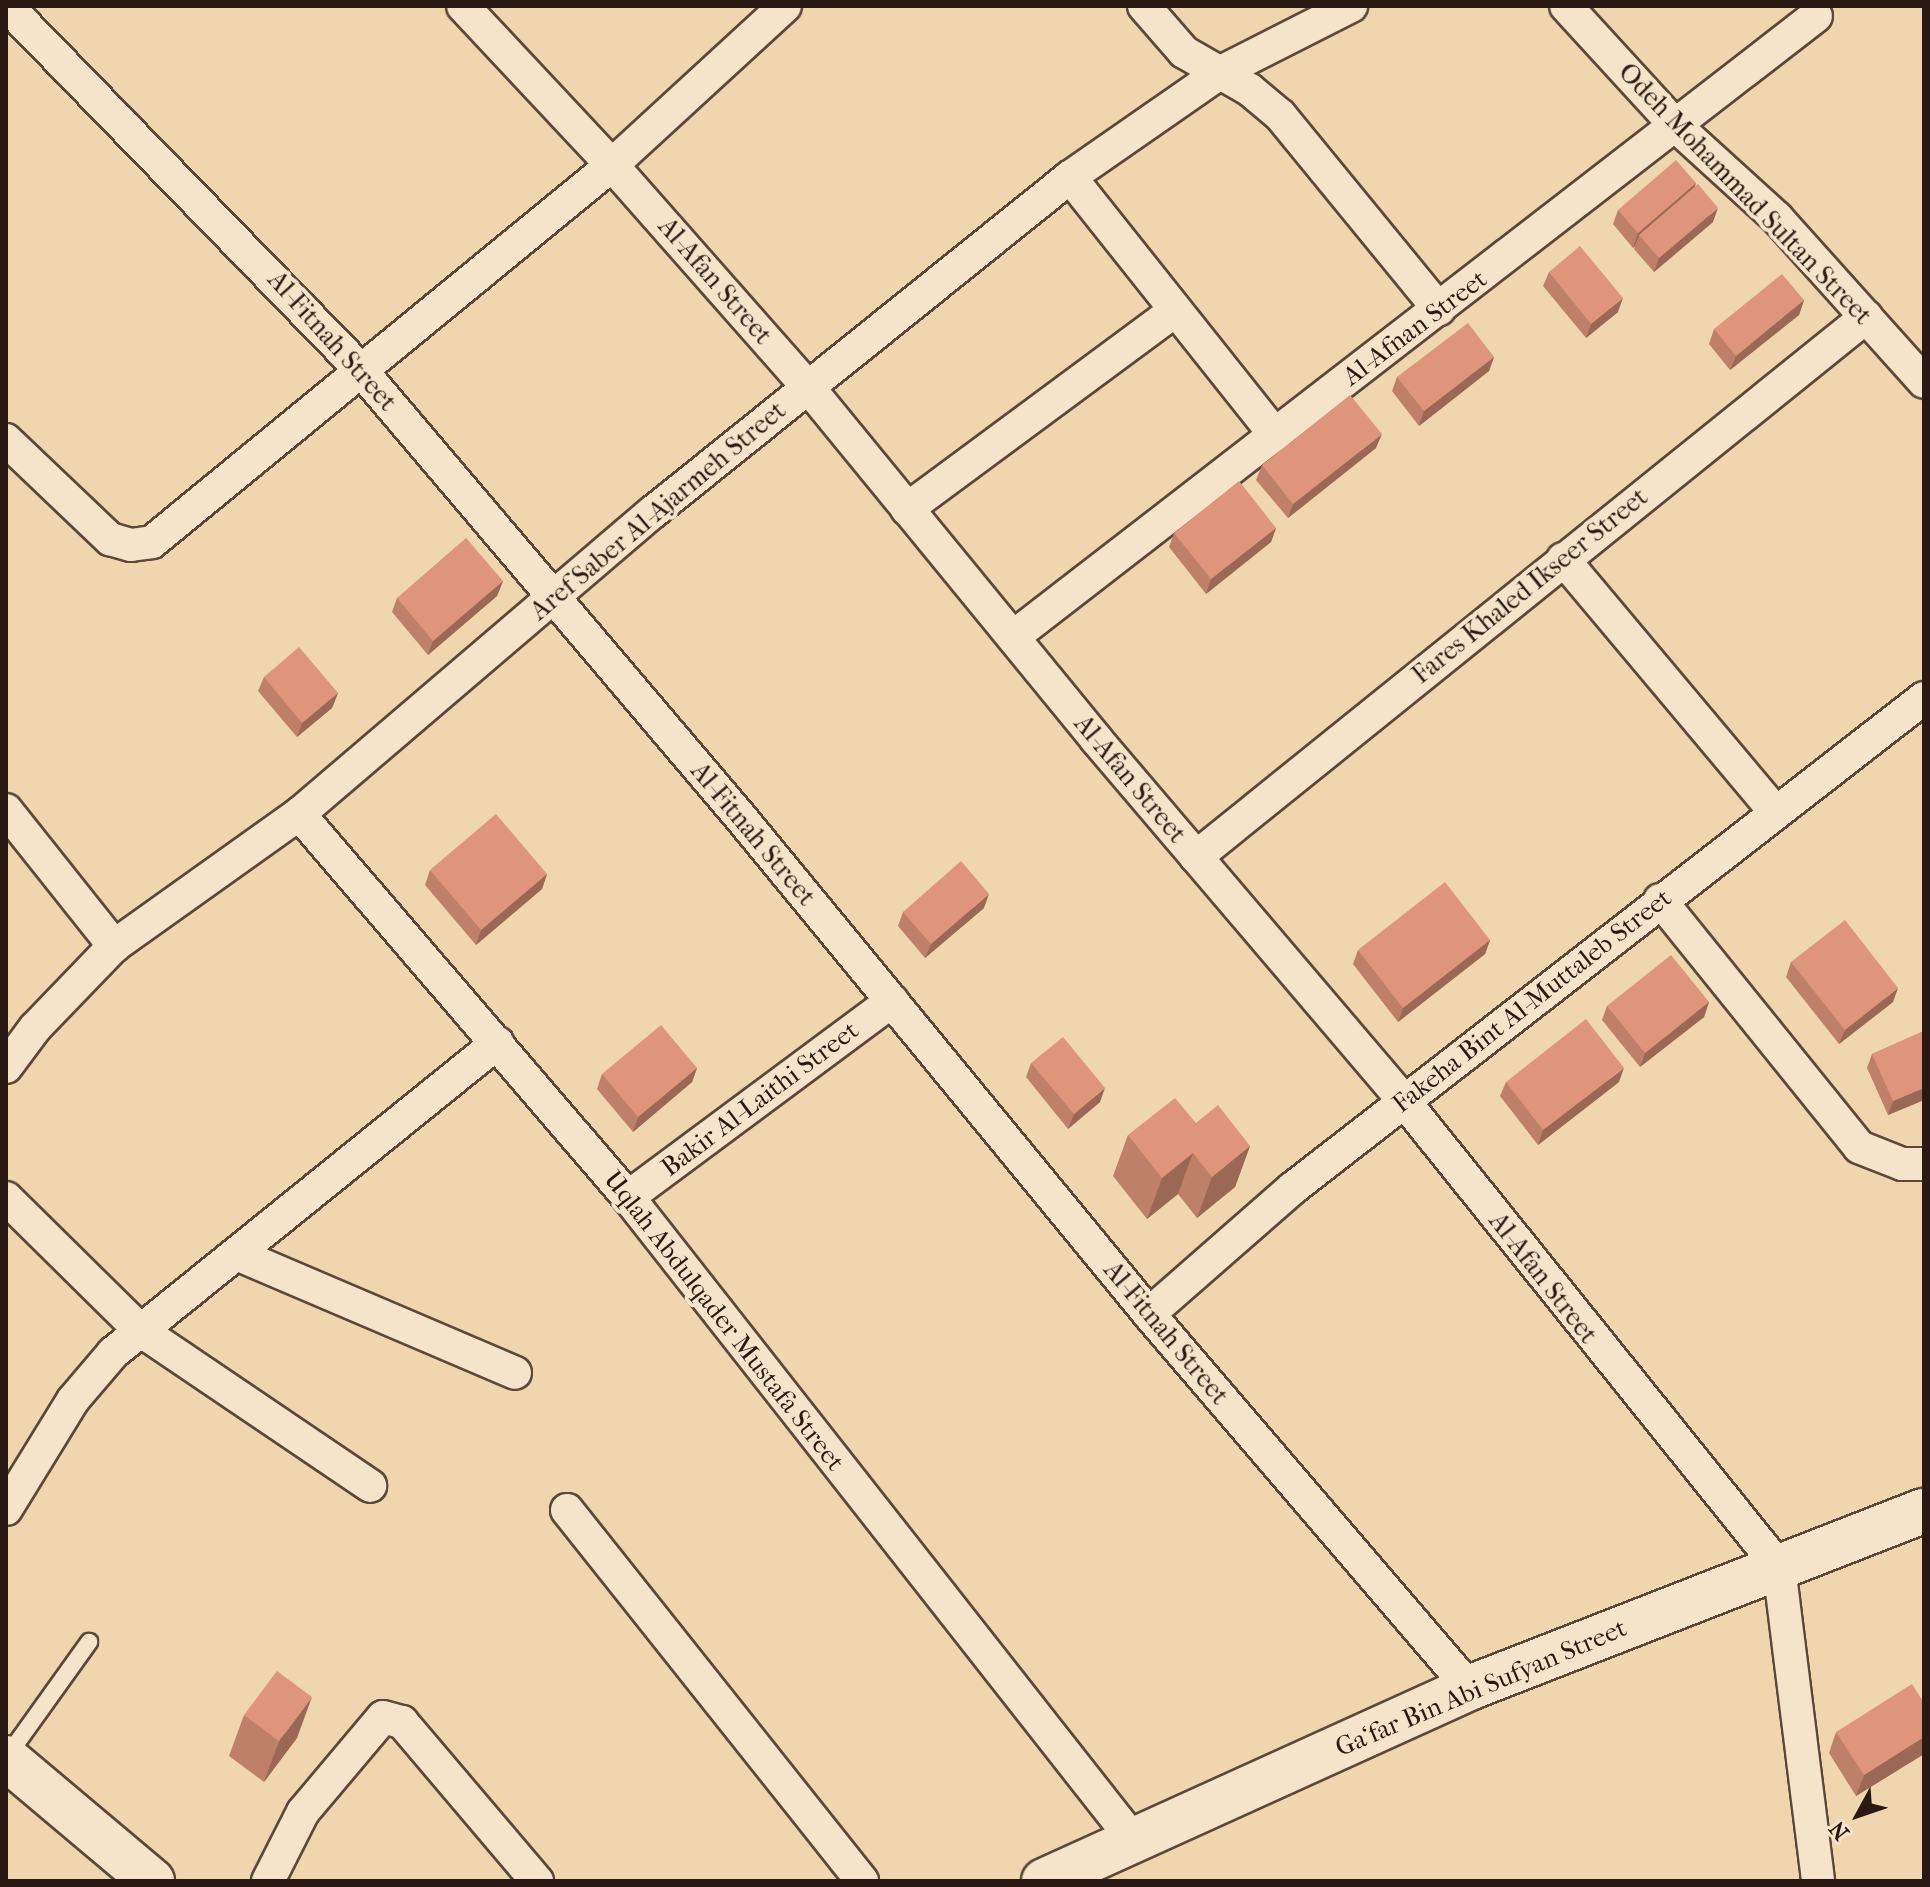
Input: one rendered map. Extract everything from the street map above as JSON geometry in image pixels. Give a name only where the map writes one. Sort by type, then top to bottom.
[{"type":"street","name":"Al-Fitnah Street","points":[[7,6],[359,368],[892,1001],[1149,1314],[1469,1688]]},
{"type":"street","name":"Al-Afan Street","points":[[463,6],[612,165],[808,387],[1196,857],[1404,1101],[1779,1567]]},
{"type":"street","points":[[6,440],[110,539],[131,545],[152,542],[359,368],[612,165],[785,6]]},
{"type":"street","points":[[1144,6],[1184,52],[1221,72],[1280,115],[1439,309]]},
{"type":"street","name":"Aref Saber Al-Ajarmeh Street","points":[[6,1067],[35,1028],[114,946],[299,814],[808,387],[1070,177],[1221,72],[1351,6]]},
{"type":"street","name":"Odeh Mohammad Sultan Street","points":[[1566,6],[1677,127],[1777,218],[1924,382]]},
{"type":"street","name":"Al-Afnan Street","points":[[1013,637],[1677,127],[1816,16]]},
{"type":"street","points":[[1070,177],[1173,312],[1275,435]]},
{"type":"street","points":[[907,509],[1173,312]]},
{"type":"street","name":"Fares Khaled Ikseer Street","points":[[1196,857],[1866,317]]},
{"type":"street","points":[[1563,559],[1776,813]]},
{"type":"street","name":"Fakeha Bint Al-Muttaleb Street","points":[[1149,1314],[1404,1101],[1924,698]]},
{"type":"street","points":[[6,810],[114,946]]},
{"type":"street","name":"Uqlah Abdulqader Mustafa Street","points":[[299,814],[628,1197],[1134,1841]]},
{"type":"street","points":[[1660,900],[1859,1147],[1902,1164],[1924,1164]]},
{"type":"street","name":"Bakir Al-Laithi Street","points":[[628,1197],[892,1001]]},
{"type":"street","points":[[10,1494],[91,1376],[140,1330],[239,1255],[497,1043]]},
{"type":"street","points":[[6,1198],[140,1330],[370,1486]]},
{"type":"street","points":[[239,1255],[515,1373]]},
{"type":"street","points":[[567,1510],[862,1881]]},
{"type":"street","name":"Ga‘far Bin Abi Sufyan Street","points":[[1045,1881],[1469,1688],[1924,1511]]},
{"type":"street","points":[[1779,1567],[1818,1881]]},
{"type":"street","points":[[268,1881],[303,1812],[383,1717],[402,1722],[537,1881]]},
{"type":"street","points":[[6,1758],[152,1881]]},
{"type":"lane","points":[[6,1758],[89,1642]]},
{"type":"building","points":[[1676,160],[1696,183],[1638,233],[1618,210]]},
{"type":"building","points":[[1698,184],[1718,208],[1659,258],[1639,235]]},
{"type":"building","points":[[1580,246],[1623,298],[1591,324],[1549,272]]},
{"type":"building","points":[[1782,274],[1804,300],[1736,356],[1714,329]]},
{"type":"building","points":[[1468,323],[1494,357],[1424,411],[1397,377]]},
{"type":"building","points":[[1350,395],[1382,434],[1293,504],[1262,465]]},
{"type":"building","points":[[1239,481],[1276,528],[1211,579],[1174,533]]},
{"type":"building","points":[[466,538],[503,581],[433,641],[397,598]]},
{"type":"building","points":[[299,647],[338,693],[302,723],[264,677]]},
{"type":"building","points":[[496,814],[547,874],[481,930],[430,870]]},
{"type":"building","points":[[961,861],[989,894],[931,944],[903,912]]},
{"type":"building","points":[[1445,882],[1490,940],[1403,1008],[1358,950]]},
{"type":"building","points":[[1845,920],[1898,988],[1845,1030],[1791,962]]},
{"type":"building","points":[[1671,955],[1709,1002],[1645,1053],[1607,1006]]},
{"type":"building","points":[[1586,1019],[1624,1068],[1543,1130],[1506,1082]]},
{"type":"building","points":[[661,1025],[697,1068],[638,1117],[602,1074]]},
{"type":"building","points":[[1924,1031],[1924,1088],[1893,1101],[1872,1054]]},
{"type":"building","points":[[1063,1037],[1105,1088],[1074,1114],[1031,1063]]},
{"type":"building","points":[[1175,1098],[1196,1123],[1218,1105],[1250,1146],[1212,1177],[1193,1153],[1162,1178],[1128,1135]]},
{"type":"building","points":[[277,1671],[312,1697],[279,1741],[244,1715]]},
{"type":"building","points":[[1912,1684],[1924,1703],[1924,1737],[1864,1775],[1836,1732]]}]
